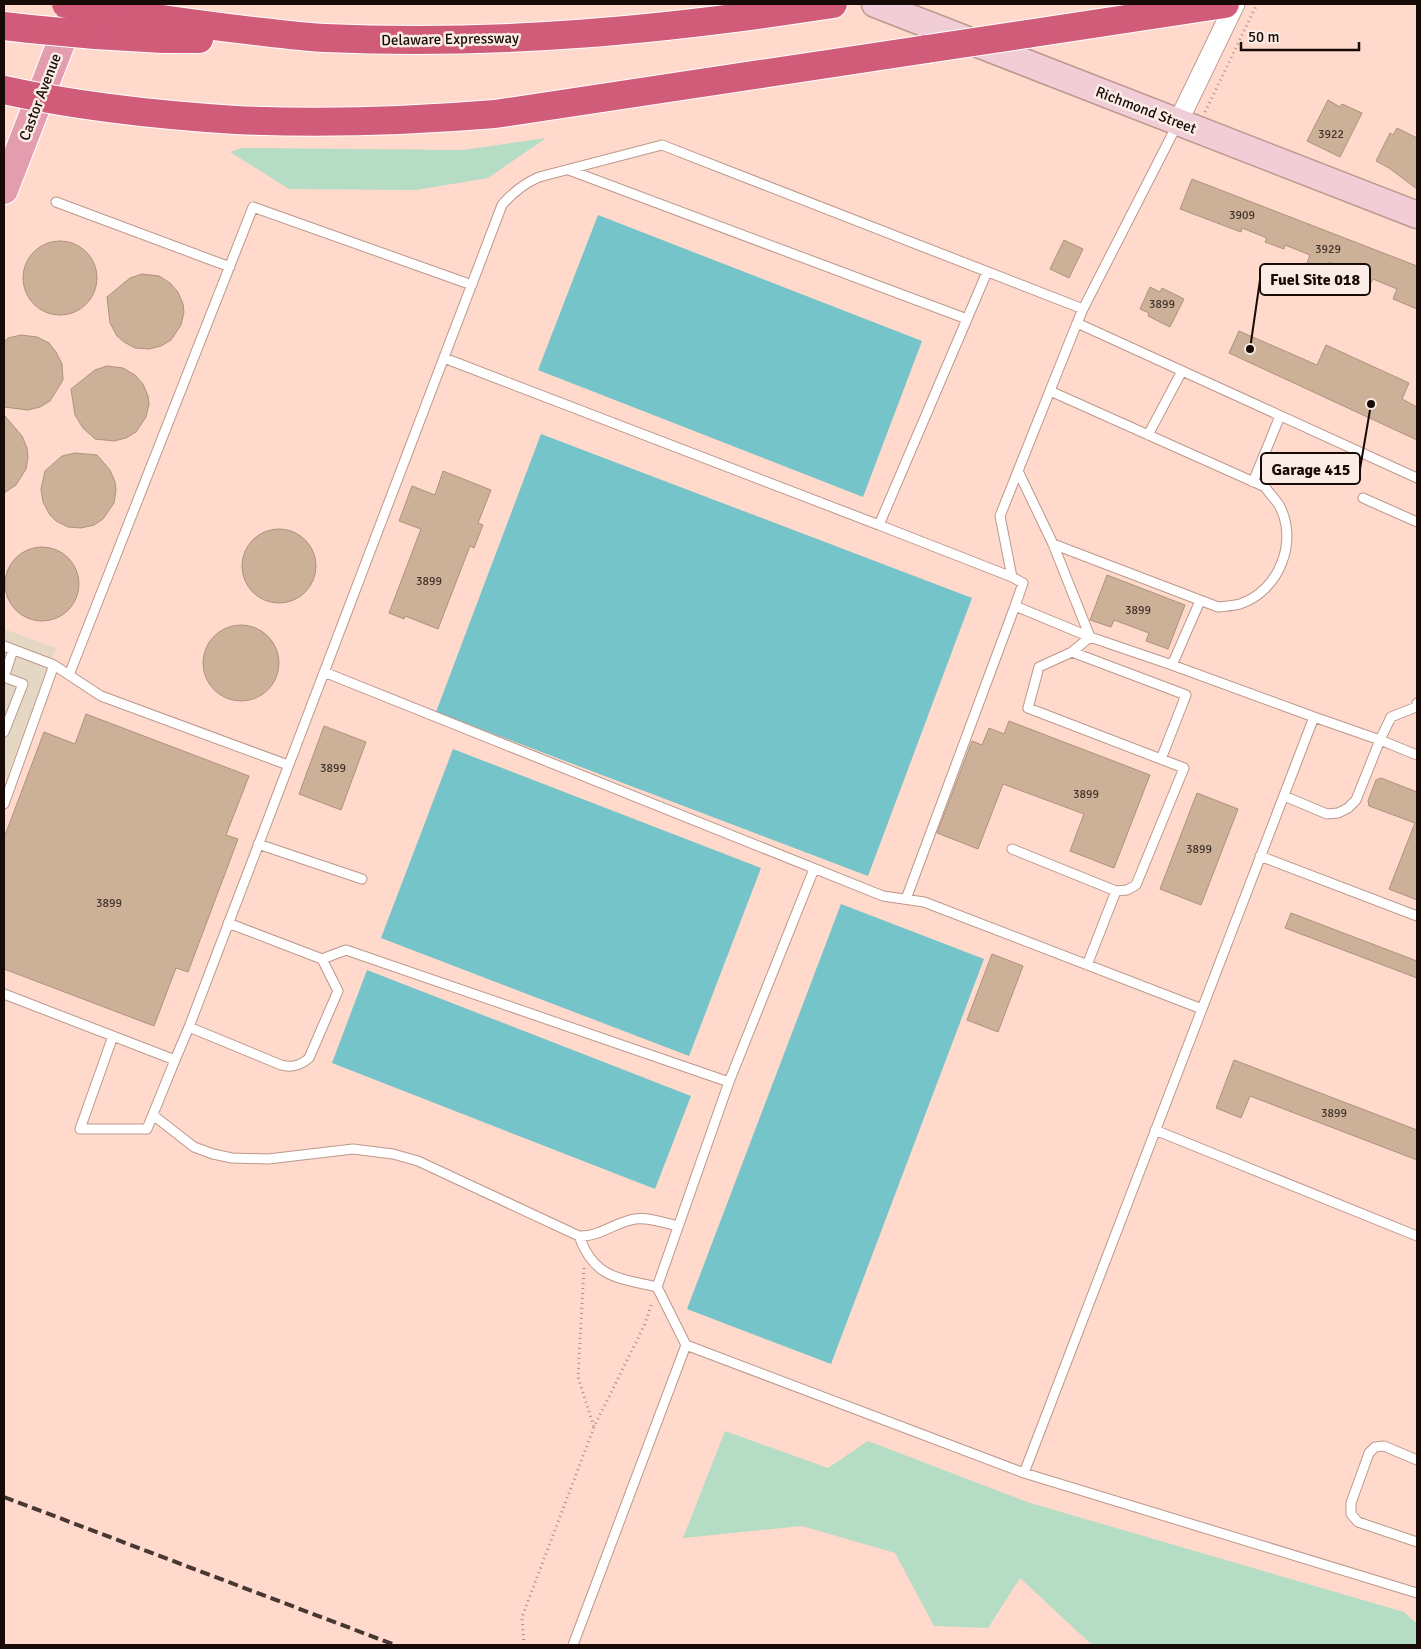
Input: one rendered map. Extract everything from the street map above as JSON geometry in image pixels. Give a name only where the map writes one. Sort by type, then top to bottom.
[{"type":"highway","name":"Delaware Expressway","points":[[66,4],[99,23],[242,30],[323,38],[440,41],[553,37],[668,27],[821,6]]},
{"type":"highway","points":[[4,90],[33,97],[146,113],[236,120],[327,123],[443,118],[495,114],[1214,5]]},
{"type":"highway","points":[[4,26],[30,29],[99,23]]},
{"type":"main road","name":"Castor Avenue","points":[[4,190],[76,4]]},
{"type":"main road","name":"Richmond Street","points":[[875,4],[1417,216]]},
{"type":"street","points":[[1178,122],[1235,4]]},
{"type":"lane","points":[[1012,576],[1000,516],[1077,323],[1178,122]]},
{"type":"lane","points":[[114,1036],[80,1129],[147,1129],[188,1028],[502,206],[512,194],[525,184],[539,178],[662,145],[1084,309]]},
{"type":"lane","points":[[568,170],[967,320]]},
{"type":"lane","points":[[56,202],[230,267]]},
{"type":"lane","points":[[69,675],[253,207],[472,285]]},
{"type":"lane","points":[[879,525],[986,272]]},
{"type":"lane","points":[[1077,323],[1417,478]]},
{"type":"lane","points":[[444,358],[1012,576],[1023,583],[906,899]]},
{"type":"lane","points":[[1148,435],[1182,371]]},
{"type":"lane","points":[[1050,391],[1265,487],[1279,506],[1286,528],[1286,552],[1277,574],[1262,592],[1241,604],[1218,607],[1054,544]]},
{"type":"lane","points":[[1253,482],[1280,416]]},
{"type":"lane","points":[[1018,471],[1054,544],[1090,637]]},
{"type":"lane","points":[[1363,498],[1417,522]]},
{"type":"lane","points":[[1172,665],[1200,601]]},
{"type":"lane","points":[[1015,606],[1090,637],[1380,740],[1417,755]]},
{"type":"lane","points":[[1012,849],[1116,890],[1128,890],[1136,885],[1184,768],[1028,708],[1039,667],[1072,652],[1090,637]]},
{"type":"lane","points":[[4,732],[23,684],[4,677],[8,648],[54,665],[101,696],[288,765]]},
{"type":"lane","points":[[1072,652],[1186,696],[1161,759]]},
{"type":"lane","points":[[4,804],[54,665]]},
{"type":"lane","points":[[324,672],[883,896],[924,902],[1202,1009]]},
{"type":"lane","points":[[1284,796],[1327,814],[1338,813],[1348,808],[1356,800],[1391,717],[1417,706]]},
{"type":"lane","points":[[1024,1473],[1314,717]]},
{"type":"lane","points":[[258,844],[362,879]]},
{"type":"lane","points":[[1260,856],[1417,916]]},
{"type":"lane","points":[[814,868],[729,1082],[657,1287],[686,1345],[1024,1473],[1417,1594]]},
{"type":"lane","points":[[1087,965],[1116,890]]},
{"type":"lane","points":[[188,1028],[288,1067],[303,1063],[309,1058],[338,990],[322,959],[228,922]]},
{"type":"lane","points":[[322,959],[346,950],[729,1082]]},
{"type":"lane","points":[[4,994],[174,1060]]},
{"type":"lane","points":[[152,1115],[194,1147],[232,1158],[268,1159],[353,1149],[393,1154],[418,1161],[579,1236],[587,1237],[636,1218],[678,1226]]},
{"type":"lane","points":[[1155,1130],[1417,1236]]},
{"type":"lane","points":[[579,1236],[583,1249],[604,1273],[616,1278],[657,1287]]},
{"type":"lane","points":[[573,1645],[686,1345]]},
{"type":"lane","points":[[1417,1460],[1384,1446],[1375,1447],[1369,1453],[1350,1503],[1351,1514],[1358,1522],[1417,1542]]},
{"type":"path","points":[[1203,117],[1257,4]]},
{"type":"path","points":[[583,1249],[584,1282],[578,1377],[594,1427]]},
{"type":"path","points":[[524,1645],[522,1617],[594,1427],[645,1324],[657,1287]]},
{"type":"shaded area","points":[[4,629],[56,648],[4,784]]},
{"type":"green space","points":[[546,138],[488,178],[416,190],[289,189],[230,152],[242,148],[463,150]]},
{"type":"green space","points":[[725,1431],[828,1468],[868,1441],[1027,1502],[1404,1612],[1417,1624],[1417,1645],[1092,1645],[1020,1578],[988,1628],[934,1626],[895,1553],[802,1526],[683,1538]]},
{"type":"water","points":[[598,215],[922,341],[863,497],[538,370]]},
{"type":"water","points":[[541,434],[972,598],[868,876],[436,712]]},
{"type":"water","points":[[453,749],[761,868],[689,1056],[381,938]]},
{"type":"water","points":[[841,904],[984,959],[831,1364],[687,1309]]},
{"type":"water","points":[[367,970],[691,1096],[655,1189],[332,1063]]},
{"type":"building","points":[[1328,100],[1340,107],[1342,104],[1362,113],[1340,157],[1307,141]]},
{"type":"building","points":[[1397,128],[1417,138],[1417,189],[1389,168],[1376,161],[1390,133],[1393,135]]},
{"type":"building","points":[[1192,179],[1417,266],[1417,309],[1393,299],[1397,289],[1373,279],[1371,283],[1352,276],[1354,271],[1329,262],[1323,276],[1305,269],[1310,255],[1285,245],[1284,249],[1265,242],[1267,238],[1242,228],[1241,232],[1180,209]]},
{"type":"building","points":[[1064,240],[1083,249],[1069,278],[1050,269]]},
{"type":"building","points":[[60,241],[81,247],[91,257],[97,278],[91,299],[81,309],[60,315],[39,309],[29,299],[23,278],[29,257],[39,247]]},
{"type":"building","points":[[142,274],[159,276],[170,283],[178,292],[184,312],[181,325],[171,340],[161,346],[149,349],[135,348],[117,336],[110,323],[107,297],[130,278]]},
{"type":"building","points":[[1150,287],[1160,292],[1162,288],[1184,299],[1170,327],[1148,316],[1149,313],[1140,309]]},
{"type":"building","points":[[1239,331],[1317,365],[1326,345],[1409,383],[1402,399],[1417,407],[1417,440],[1229,353]]},
{"type":"building","points":[[21,335],[37,337],[49,343],[62,364],[63,380],[50,401],[40,407],[28,410],[4,407],[4,342],[8,338]]},
{"type":"building","points":[[107,366],[123,368],[135,375],[143,384],[149,404],[146,417],[136,432],[126,438],[114,441],[95,439],[83,428],[75,415],[71,389],[95,370]]},
{"type":"building","points":[[4,415],[22,436],[27,448],[28,457],[26,469],[16,485],[4,493]]},
{"type":"building","points":[[75,453],[97,455],[110,470],[116,490],[114,503],[103,519],[94,525],[81,528],[68,527],[56,521],[50,515],[43,502],[41,489],[45,471],[62,456]]},
{"type":"building","points":[[443,471],[491,490],[478,523],[483,525],[474,548],[470,546],[438,629],[405,616],[404,619],[389,613],[421,529],[399,521],[412,486],[435,495]]},
{"type":"building","points":[[279,529],[300,535],[310,545],[316,566],[310,587],[300,597],[279,603],[258,597],[248,587],[242,566],[248,545],[258,535]]},
{"type":"building","points":[[35,547],[49,547],[63,553],[73,563],[79,577],[79,591],[73,605],[63,615],[49,621],[35,621],[21,615],[11,605],[5,591],[5,577],[11,563],[21,553]]},
{"type":"building","points":[[1107,575],[1185,605],[1168,649],[1146,641],[1149,633],[1114,620],[1111,627],[1090,620]]},
{"type":"building","points":[[241,625],[255,628],[268,636],[276,649],[279,663],[276,677],[268,690],[255,698],[241,701],[227,698],[214,690],[206,677],[203,663],[206,649],[214,636],[227,628]]},
{"type":"building","points":[[86,714],[249,776],[226,835],[238,839],[188,972],[176,968],[154,1026],[4,969],[4,838],[44,732],[75,744]]},
{"type":"building","points":[[1009,721],[1150,775],[1114,868],[1070,851],[1084,814],[1003,784],[978,849],[937,833],[972,741],[982,745],[989,728],[1004,734]]},
{"type":"building","points":[[324,726],[366,742],[341,810],[299,794]]},
{"type":"building","points":[[1381,778],[1417,792],[1417,900],[1389,889],[1415,823],[1369,806],[1368,801],[1376,780]]},
{"type":"building","points":[[1197,793],[1238,809],[1201,905],[1160,889]]},
{"type":"building","points":[[1291,913],[1417,961],[1417,978],[1285,928]]},
{"type":"building","points":[[992,954],[1023,966],[998,1032],[967,1020]]},
{"type":"building","points":[[1234,1060],[1417,1130],[1417,1160],[1250,1096],[1241,1118],[1216,1108]]},
{"type":"railway","points":[[4,1497],[395,1645]]},
{"type":"place","name":"Fuel Site 018","points":[[1250,349]]},
{"type":"place","name":"Garage 415","points":[[1371,404]]}]
